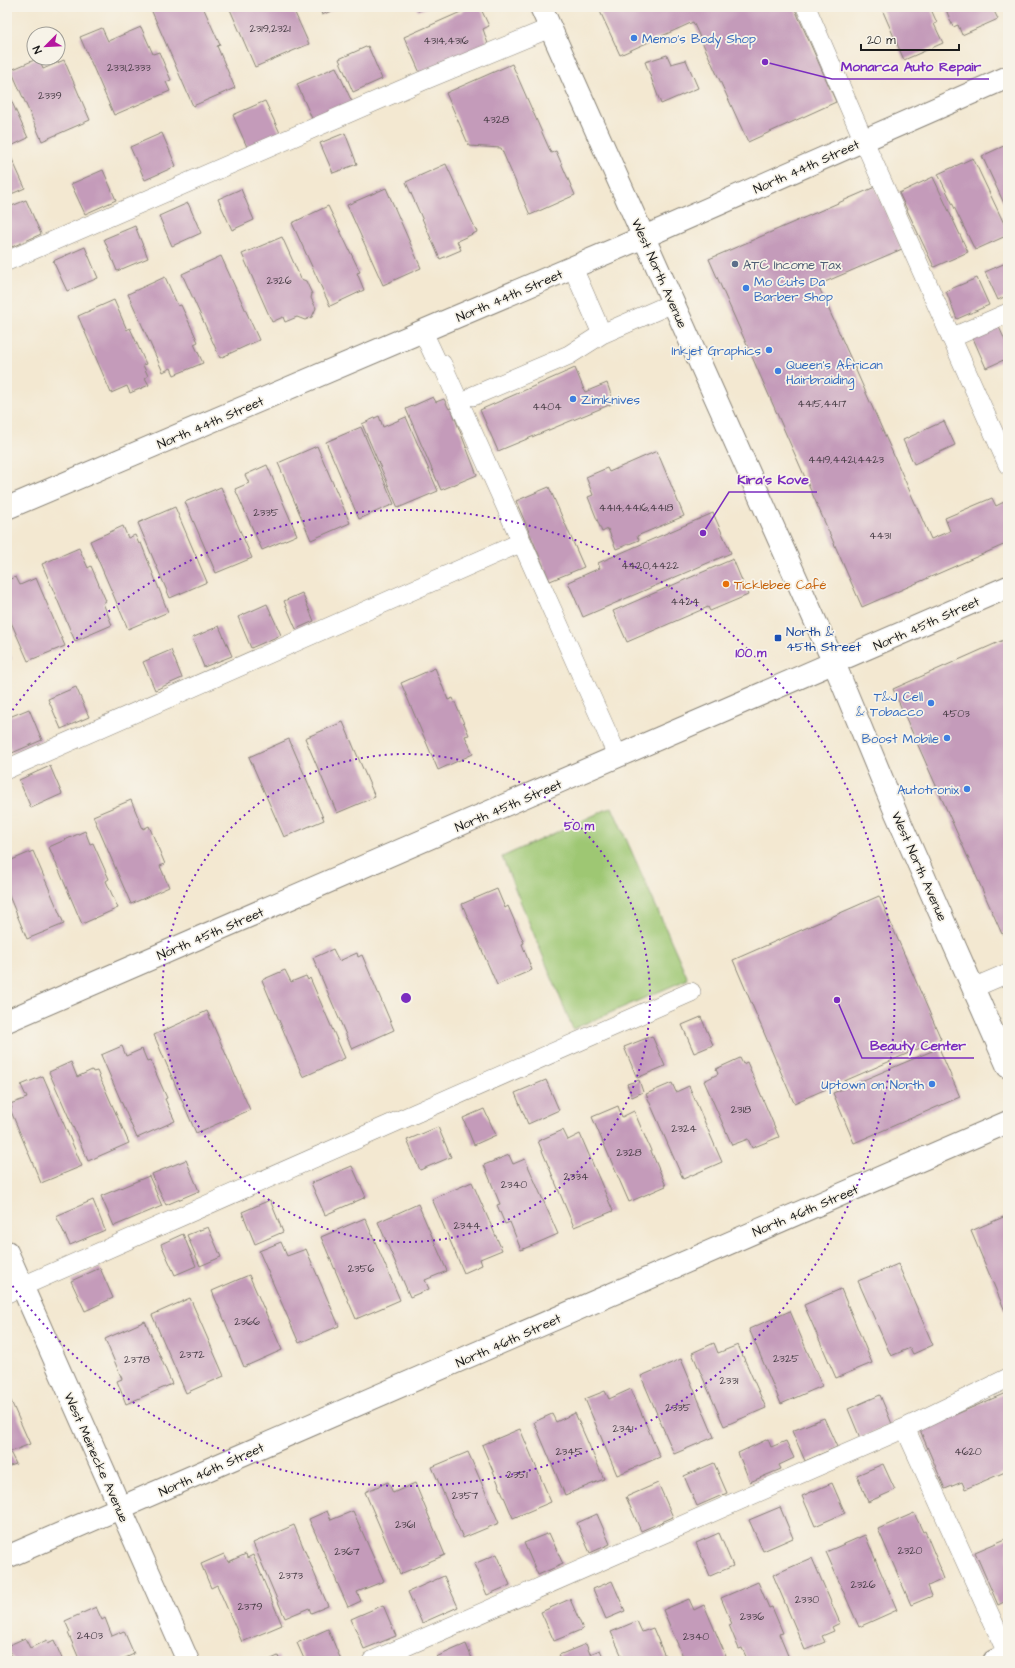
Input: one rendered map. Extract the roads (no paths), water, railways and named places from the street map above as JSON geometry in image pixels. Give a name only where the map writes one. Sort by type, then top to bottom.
[{"type":"street","name":"West North Avenue","points":[[541,7],[834,663],[896,813],[1008,1067]]},
{"type":"street","name":"North 44th Street","points":[[7,508],[573,268],[1008,77]]},
{"type":"street","name":"North 45th Street","points":[[7,1021],[1008,587]]},
{"type":"street","name":"North 46th Street","points":[[7,1557],[1008,1122]]},
{"type":"street","name":"West Meinecke Avenue","points":[[7,1252],[15,1290],[120,1508],[188,1661]]},
{"type":"street","points":[[994,1661],[1008,1655]]},
{"type":"lane","points":[[806,7],[1008,465]]},
{"type":"lane","points":[[7,261],[422,81],[550,28]]},
{"type":"lane","points":[[573,268],[602,334]]},
{"type":"lane","points":[[473,396],[569,355],[602,334],[673,303]]},
{"type":"lane","points":[[951,338],[1008,313]]},
{"type":"lane","points":[[423,332],[438,364],[442,364],[618,757]]},
{"type":"lane","points":[[7,769],[522,542]]},
{"type":"lane","points":[[973,988],[1008,973]]},
{"type":"lane","points":[[15,1290],[691,992]]},
{"type":"lane","points":[[372,1661],[905,1428],[1008,1378]]},
{"type":"lane","points":[[905,1428],[1008,1655]]},
{"type":"place","name":"Memo's Body Shop","points":[[634,38]]},
{"type":"place","name":"Monarca Auto Repair","points":[[765,62]]},
{"type":"place","name":"ATC Income Tax","points":[[735,264]]},
{"type":"place","name":"Mo Cuts Da Barber Shop","points":[[746,288]]},
{"type":"place","name":"Inkjet Graphics","points":[[769,350]]},
{"type":"place","name":"Queen's African Hairbraiding","points":[[778,371]]},
{"type":"place","name":"Zimknives","points":[[573,399]]},
{"type":"place","name":"Kira's Kove","points":[[703,533]]},
{"type":"place","name":"Ticklebee Café","points":[[726,584]]},
{"type":"place","name":"North & 45th Street","points":[[778,638]]},
{"type":"place","name":"T&J Cell & Tobacco","points":[[931,703]]},
{"type":"place","name":"Boost Mobile","points":[[947,738]]},
{"type":"place","name":"Autotronix","points":[[967,789]]},
{"type":"place","name":"Beauty Center","points":[[837,1000]]},
{"type":"place","name":"Uptown on North","points":[[932,1084]]}]
